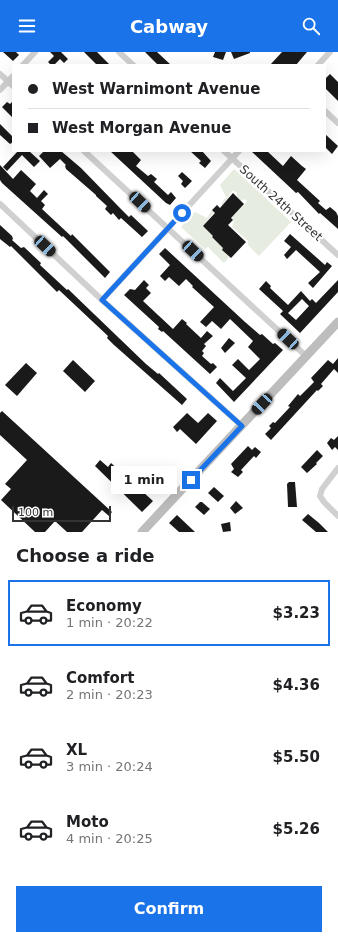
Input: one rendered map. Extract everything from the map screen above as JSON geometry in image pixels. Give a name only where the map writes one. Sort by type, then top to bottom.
[{"type":"street","points":[[24,64],[35,52]]},
{"type":"street","points":[[119,52],[132,64]]},
{"type":"street","points":[[319,64],[330,52]]},
{"type":"street","points":[[0,74],[11,83],[0,90]]},
{"type":"street","points":[[326,112],[338,123]]},
{"type":"street","points":[[85,152],[306,356]]},
{"type":"street","name":"South 24th Street","points":[[225,152],[338,254]]},
{"type":"street","points":[[102,300],[238,152]]},
{"type":"street","points":[[0,204],[102,300],[242,426]]},
{"type":"street","points":[[142,532],[338,322]]},
{"type":"street","points":[[338,468],[325,484],[320,496],[338,516]]},
{"type":"shaded area","points":[[234,169],[291,222],[259,256],[248,245],[248,241],[232,227],[234,221],[231,218],[247,201],[244,199],[241,201],[237,196],[237,193],[233,190],[224,203],[222,205],[221,204],[226,197],[220,185]]},
{"type":"shaded area","points":[[212,210],[214,212],[203,226],[213,236],[212,238],[223,248],[222,250],[229,257],[224,263],[208,247],[205,249],[181,227],[195,212],[207,218]]},
{"type":"building","points":[[3,52],[16,52],[19,55],[13,61]]},
{"type":"building","points":[[50,52],[61,52],[68,59],[64,63],[60,59],[55,64],[50,64],[48,62],[54,56]]},
{"type":"building","points":[[84,52],[97,52],[109,64],[96,64]]},
{"type":"building","points":[[145,52],[157,52],[170,64],[157,64]]},
{"type":"building","points":[[215,52],[226,52],[223,60],[213,57]]},
{"type":"building","points":[[231,52],[250,52],[250,53],[234,59]]},
{"type":"building","points":[[282,52],[307,52],[297,64],[271,64]]},
{"type":"building","points":[[330,74],[338,82],[338,101],[326,89],[326,78]]},
{"type":"building","points":[[7,102],[10,104],[12,102],[12,117],[2,107]]},
{"type":"building","points":[[0,124],[12,136],[12,143],[10,144],[0,135]]},
{"type":"building","points":[[326,135],[338,146],[332,154],[326,148]]},
{"type":"building","points":[[17,152],[30,152],[40,161],[34,167],[22,155],[7,171],[3,167]]},
{"type":"building","points":[[43,152],[62,152],[81,168],[129,217],[131,215],[148,231],[142,237],[121,218],[119,220],[113,213],[111,215],[105,209],[107,206],[66,169],[66,165],[60,159],[50,168],[39,156]]},
{"type":"building","points":[[111,152],[133,152],[141,160],[136,166],[148,176],[151,174],[157,179],[154,182],[168,195],[171,192],[176,198],[170,205]]},
{"type":"building","points":[[191,152],[203,152],[211,161],[205,168],[199,163],[201,161]]},
{"type":"building","points":[[252,152],[268,152],[283,166],[291,156],[306,169],[297,180],[320,201],[318,203],[326,210],[330,207],[336,212],[338,216],[338,229],[320,213],[319,214],[298,192],[296,193]]},
{"type":"building","points":[[0,165],[13,179],[21,170],[36,184],[30,191],[37,198],[44,190],[48,194],[41,201],[45,205],[42,209],[71,236],[72,234],[110,272],[105,278],[63,236],[62,237],[2,183],[0,180]]},
{"type":"building","points":[[182,172],[192,181],[185,188],[181,184],[183,181],[178,176]]},
{"type":"building","points":[[233,193],[244,204],[231,218],[233,220],[228,225],[246,242],[231,258],[222,250],[223,248],[203,226],[215,213],[212,210],[217,205],[220,208]]},
{"type":"building","points":[[0,225],[12,236],[12,240],[21,248],[24,247],[41,263],[40,265],[67,290],[68,289],[146,364],[158,374],[159,373],[187,399],[182,405],[114,345],[107,338],[108,336],[59,290],[57,292],[11,246],[10,247],[0,239]]},
{"type":"building","points":[[290,234],[325,265],[327,262],[332,266],[313,288],[308,283],[320,272],[296,250],[287,259],[284,255],[291,247],[284,241]]},
{"type":"building","points":[[165,248],[260,335],[262,334],[273,344],[275,343],[283,350],[234,402],[216,383],[220,378],[233,391],[246,378],[232,365],[238,359],[249,370],[260,359],[248,347],[253,341],[230,319],[221,329],[212,321],[206,327],[200,322],[214,307],[192,287],[193,286],[186,279],[179,286],[169,277],[165,281],[160,276],[170,265],[159,254]]},
{"type":"building","points":[[144,280],[149,285],[146,288],[151,293],[143,301],[173,329],[182,319],[201,338],[207,331],[213,336],[204,344],[206,346],[202,351],[204,353],[202,356],[217,367],[210,374],[163,331],[162,332],[158,329],[159,327],[124,295],[130,289],[135,290]]},
{"type":"building","points":[[338,280],[338,292],[300,333],[280,314],[283,311],[259,289],[266,281],[271,286],[270,288],[288,305],[301,291],[310,301],[312,299],[316,303]],"holes":[[[302,299],[309,306],[296,320],[288,313]]]},
{"type":"building","points":[[229,338],[235,343],[225,353],[221,348]]},
{"type":"building","points":[[338,358],[338,373],[334,369],[321,384],[323,386],[318,391],[317,390],[271,440],[265,434],[271,428],[269,426],[273,422],[275,423],[290,407],[288,406],[298,394],[300,396],[314,382],[311,378],[328,360],[333,364]]},
{"type":"building","points":[[73,360],[95,381],[85,392],[63,371]]},
{"type":"building","points":[[26,363],[37,373],[17,396],[5,385]]},
{"type":"building","points":[[2,411],[112,512],[109,516],[102,510],[82,532],[67,532],[55,521],[45,532],[35,532],[1,500],[11,489],[5,484],[27,460],[0,435],[0,413]]},
{"type":"building","points":[[187,413],[198,423],[208,413],[217,421],[196,444],[180,429],[177,432],[173,427]]},
{"type":"building","points":[[338,436],[338,450],[335,447],[332,450],[327,443],[331,438],[334,440]]},
{"type":"building","points":[[248,446],[252,450],[255,447],[261,452],[256,458],[254,456],[241,470],[243,472],[238,477],[231,472],[234,469],[231,464]]},
{"type":"building","points":[[317,450],[323,456],[307,473],[301,467]]},
{"type":"building","points":[[100,460],[108,467],[111,463],[153,501],[142,512],[95,466]]},
{"type":"building","points":[[289,482],[295,482],[297,507],[288,507],[287,484]]},
{"type":"building","points":[[214,487],[224,496],[218,502],[208,493]]},
{"type":"building","points":[[236,501],[243,508],[235,514],[230,508]]},
{"type":"building","points":[[200,502],[210,509],[204,515],[195,507]]},
{"type":"building","points":[[308,514],[328,532],[316,532],[302,520]]},
{"type":"building","points":[[177,515],[195,532],[179,532],[169,523]]},
{"type":"building","points":[[230,522],[231,531],[223,532],[221,524]]},
{"type":"route","points":[[182,213],[102,300],[242,426],[191,480]]}]
